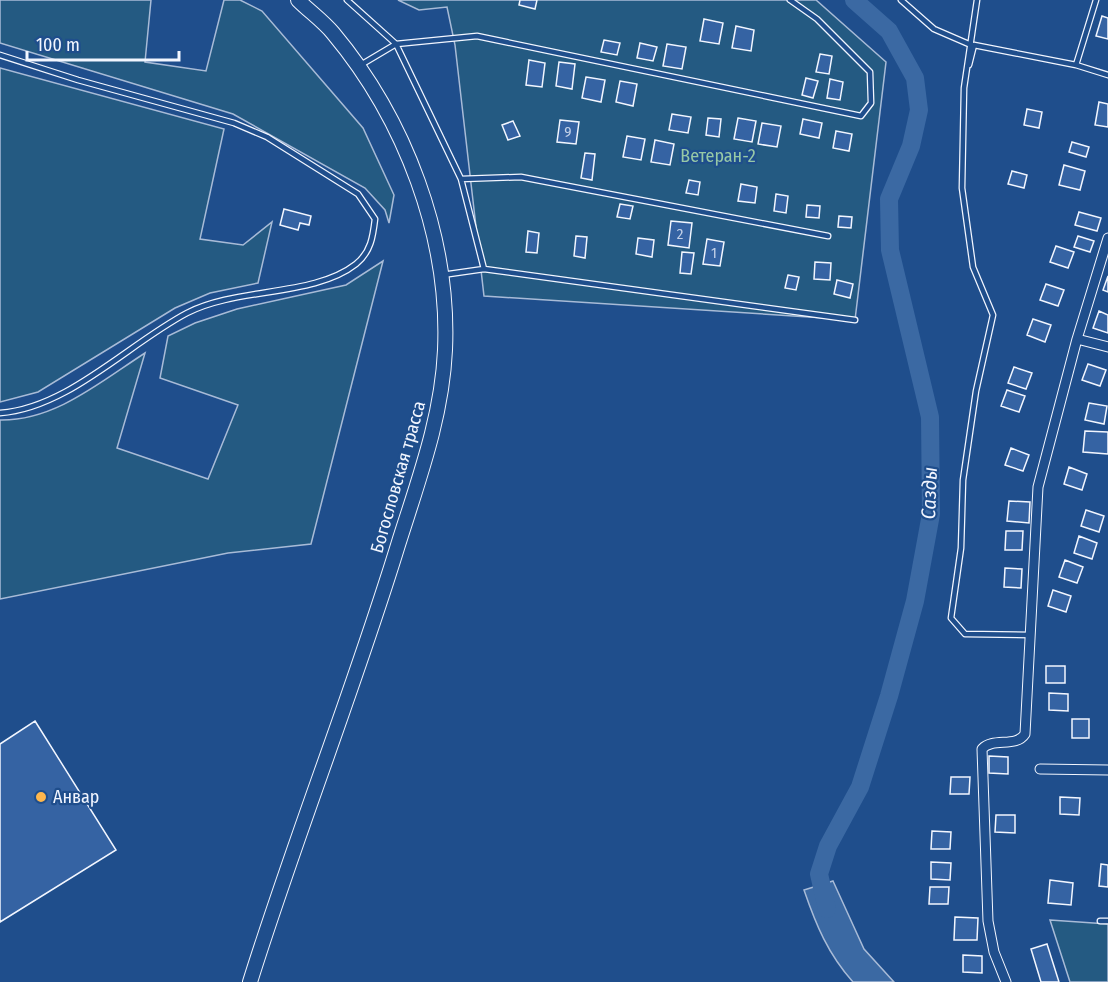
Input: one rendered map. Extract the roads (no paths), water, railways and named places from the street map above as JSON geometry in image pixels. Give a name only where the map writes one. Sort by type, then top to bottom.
[{"type":"main road","name":"Богословская трасса","points":[[250,982],[287,863],[377,613],[438,415],[445,349],[441,275],[420,185],[386,109],[332,32],[298,0]]},
{"type":"street","points":[[1006,982],[994,952],[988,921],[982,749],[988,744],[1019,741],[1025,734],[1038,486],[1077,339],[1108,238]]},
{"type":"street","points":[[1077,339],[1108,346]]},
{"type":"street","points":[[1040,769],[1108,770]]},
{"type":"lane","points":[[347,0],[396,44],[461,178],[484,269]]},
{"type":"lane","points":[[357,67],[396,44],[477,36],[861,116],[871,103],[870,72],[817,19],[790,0]]},
{"type":"lane","points":[[901,0],[934,29],[972,45],[1076,65],[1108,75]]},
{"type":"lane","points":[[976,0],[972,45],[964,88],[962,188],[973,267],[993,315],[976,391],[963,480],[961,548],[951,618],[965,634],[1031,635]]},
{"type":"lane","points":[[1076,65],[1096,0]]},
{"type":"lane","points":[[0,55],[78,80],[234,123],[267,137],[358,194],[375,219],[367,252],[356,264],[342,272],[307,285],[239,297],[188,313],[50,399],[18,412],[0,413]]},
{"type":"lane","points":[[461,178],[522,177],[828,236]]},
{"type":"lane","points":[[441,275],[484,269],[855,320]]},
{"type":"lane","points":[[1100,921],[1108,921]]},
{"type":"waterway","name":"Сазды","points":[[827,909],[819,874],[828,846],[860,787],[889,696],[915,601],[931,514],[930,417],[890,250],[889,199],[911,146],[919,110],[915,78],[889,31],[854,0]]},
{"type":"place","name":"Анвар","points":[[41,797]]},
{"type":"park label","name":"Ветеран-2","points":[[718,156]]}]
